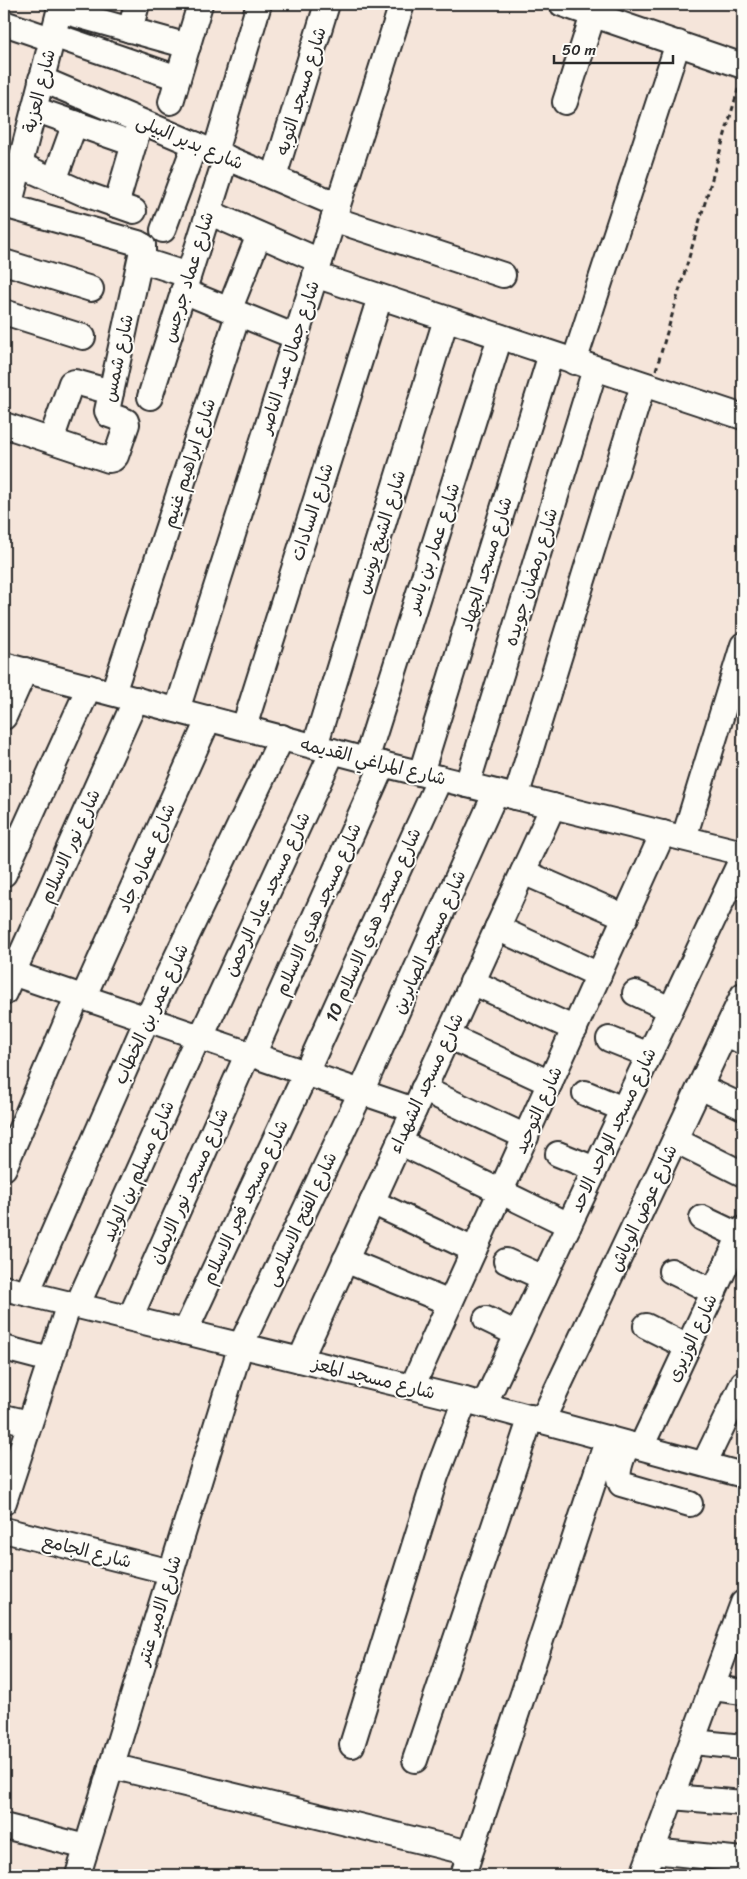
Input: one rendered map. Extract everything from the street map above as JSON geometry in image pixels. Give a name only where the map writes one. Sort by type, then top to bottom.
[{"type":"street","points":[[130,30],[137,4]]},
{"type":"street","points":[[171,102],[200,4]]},
{"type":"street","points":[[163,230],[212,151],[259,4]]},
{"type":"street","name":"شارع مسجد التوبه","points":[[274,177],[327,4]]},
{"type":"street","name":"شارع جمال عبد الناصر","points":[[177,710],[402,4]]},
{"type":"street","points":[[562,4],[678,43],[742,73]]},
{"type":"street","points":[[60,7],[130,30],[188,46]]},
{"type":"street","name":"شارع العزبة","points":[[6,206],[20,165],[60,7]]},
{"type":"street","points":[[565,102],[594,14]]},
{"type":"street","points":[[4,23],[178,78]]},
{"type":"street","name":"شارع رمضان جويده","points":[[467,785],[628,200],[678,43]]},
{"type":"street","name":"شارع بدير البيلى","points":[[42,79],[274,177],[336,212],[503,275]]},
{"type":"street","points":[[34,108],[134,144]]},
{"type":"street","points":[[20,165],[54,181],[125,208],[134,144],[141,121]]},
{"type":"street","points":[[54,181],[75,123]]},
{"type":"street","name":"شارع عماد جرجس","points":[[150,397],[208,212],[212,151]]},
{"type":"street","points":[[6,206],[138,243],[143,246],[143,257],[147,262],[234,312],[296,338]]},
{"type":"street","points":[[208,212],[259,235],[318,268],[380,297],[743,417]]},
{"type":"street","name":"شارع ابراهيم غنيم","points":[[113,693],[236,321],[232,303],[259,235]]},
{"type":"street","name":"شارع شمس","points":[[51,440],[109,460],[116,456],[128,425],[126,421],[107,413],[143,246]]},
{"type":"street","points":[[4,262],[91,289]]},
{"type":"street","name":"شارع السادات","points":[[244,727],[380,297]]},
{"type":"street","points":[[4,312],[83,337]]},
{"type":"street","name":"شارع الشيخ يونس","points":[[324,748],[446,319]]},
{"type":"street","name":"شارع عمار بن ياسر","points":[[374,762],[500,337]]},
{"type":"street","name":"شارع مسجد الجهاد","points":[[430,775],[551,354]]},
{"type":"street","points":[[4,425],[51,440],[71,383],[75,382],[111,392]]},
{"type":"street","name":"شارع مسجد الصابرين","points":[[361,1092],[506,794],[647,386]]},
{"type":"street","name":"شارع التوحيد","points":[[412,1387],[626,917],[674,836],[742,654]]},
{"type":"street","points":[[4,717],[14,667]]},
{"type":"street","name":"شارع المراغي القديمه","points":[[14,667],[374,762],[743,854]]},
{"type":"street","points":[[4,874],[89,687]]},
{"type":"street","name":"شارع نور الاسلام","points":[[8,983],[136,699]]},
{"type":"street","name":"شارع عماره جاد","points":[[4,1168],[80,997],[209,718]]},
{"type":"street","name":"شارع عمر بن الخطاب","points":[[27,1294],[147,1019],[282,737]]},
{"type":"street","name":"شارع مسجد عباد الرحمن","points":[[200,1037],[324,748]]},
{"type":"street","name":"شارع مسجد هدي الاسلام","points":[[250,1054],[374,762]]},
{"type":"street","name":"شارع مسجد هدي الاسلام 10","points":[[306,1073],[430,775]]},
{"type":"street","name":"شارع مسجد الشهداء","points":[[300,1360],[553,806]]},
{"type":"street","name":"شارع مسجد الواحد الاحد","points":[[352,1744],[436,1476],[474,1402],[517,1334],[743,854]]},
{"type":"street","points":[[523,872],[626,917]]},
{"type":"street","points":[[497,928],[599,975]]},
{"type":"street","points":[[472,982],[575,1028]]},
{"type":"street","points":[[8,983],[80,997],[361,1092],[419,1100],[526,1137]]},
{"type":"street","points":[[635,993],[670,1009]]},
{"type":"street","name":"شارع عوض الوياش","points":[[415,1760],[536,1419],[700,1087],[734,1038],[743,995]]},
{"type":"street","points":[[448,1036],[550,1083]]},
{"type":"street","name":"شارع مسلم بن الوليد","points":[[73,1305],[200,1037]]},
{"type":"street","points":[[609,1039],[649,1055]]},
{"type":"street","name":"شارع مسجد نور الايمان","points":[[130,1318],[250,1054]]},
{"type":"street","name":"شارع مسجد فجر الاسلام","points":[[185,1332],[306,1073]]},
{"type":"street","points":[[700,1087],[743,1108]]},
{"type":"street","name":"شارع الفتح الاسلامى","points":[[241,1346],[361,1092]]},
{"type":"street","points":[[585,1093],[624,1109]]},
{"type":"street","points":[[675,1140],[743,1174]]},
{"type":"street","points":[[399,1142],[569,1225]]},
{"type":"street","points":[[558,1154],[595,1169]]},
{"type":"street","points":[[372,1202],[474,1250]]},
{"type":"street","points":[[702,1218],[742,1232]]},
{"type":"street","name":"شارع الوزيرى","points":[[626,1443],[688,1347],[742,1232]]},
{"type":"street","points":[[346,1260],[450,1304]]},
{"type":"street","points":[[506,1261],[544,1278]]},
{"type":"street","points":[[671,1271],[714,1292]]},
{"type":"street","name":"شارع مسجد المعز","points":[[4,1288],[474,1402],[743,1474]]},
{"type":"street","points":[[4,1502],[8,1477],[29,1423],[50,1360],[73,1305]]},
{"type":"street","points":[[486,1319],[517,1334]]},
{"type":"street","points":[[646,1326],[688,1347]]},
{"type":"street","name":"شارع الامير عنتر","points":[[78,1875],[241,1346]]},
{"type":"street","points":[[4,1348],[50,1360]]},
{"type":"street","points":[[704,1464],[743,1383]]},
{"type":"street","points":[[4,1417],[29,1423]]},
{"type":"street","points":[[626,1443],[617,1478],[621,1484],[690,1504]]},
{"type":"street","points":[[462,1875],[626,1443]]},
{"type":"street","name":"شارع الجامع","points":[[4,1530],[171,1572]]},
{"type":"street","points":[[644,1875],[743,1602]]},
{"type":"street","points":[[713,1688],[743,1691]]},
{"type":"street","points":[[692,1742],[743,1747]]},
{"type":"street","points":[[111,1766],[470,1853]]},
{"type":"street","points":[[672,1796],[743,1803]]},
{"type":"street","points":[[4,1826],[86,1847]]},
{"type":"street","points":[[652,1851],[743,1860]]},
{"type":"path","points":[[647,386],[742,73]]}]
